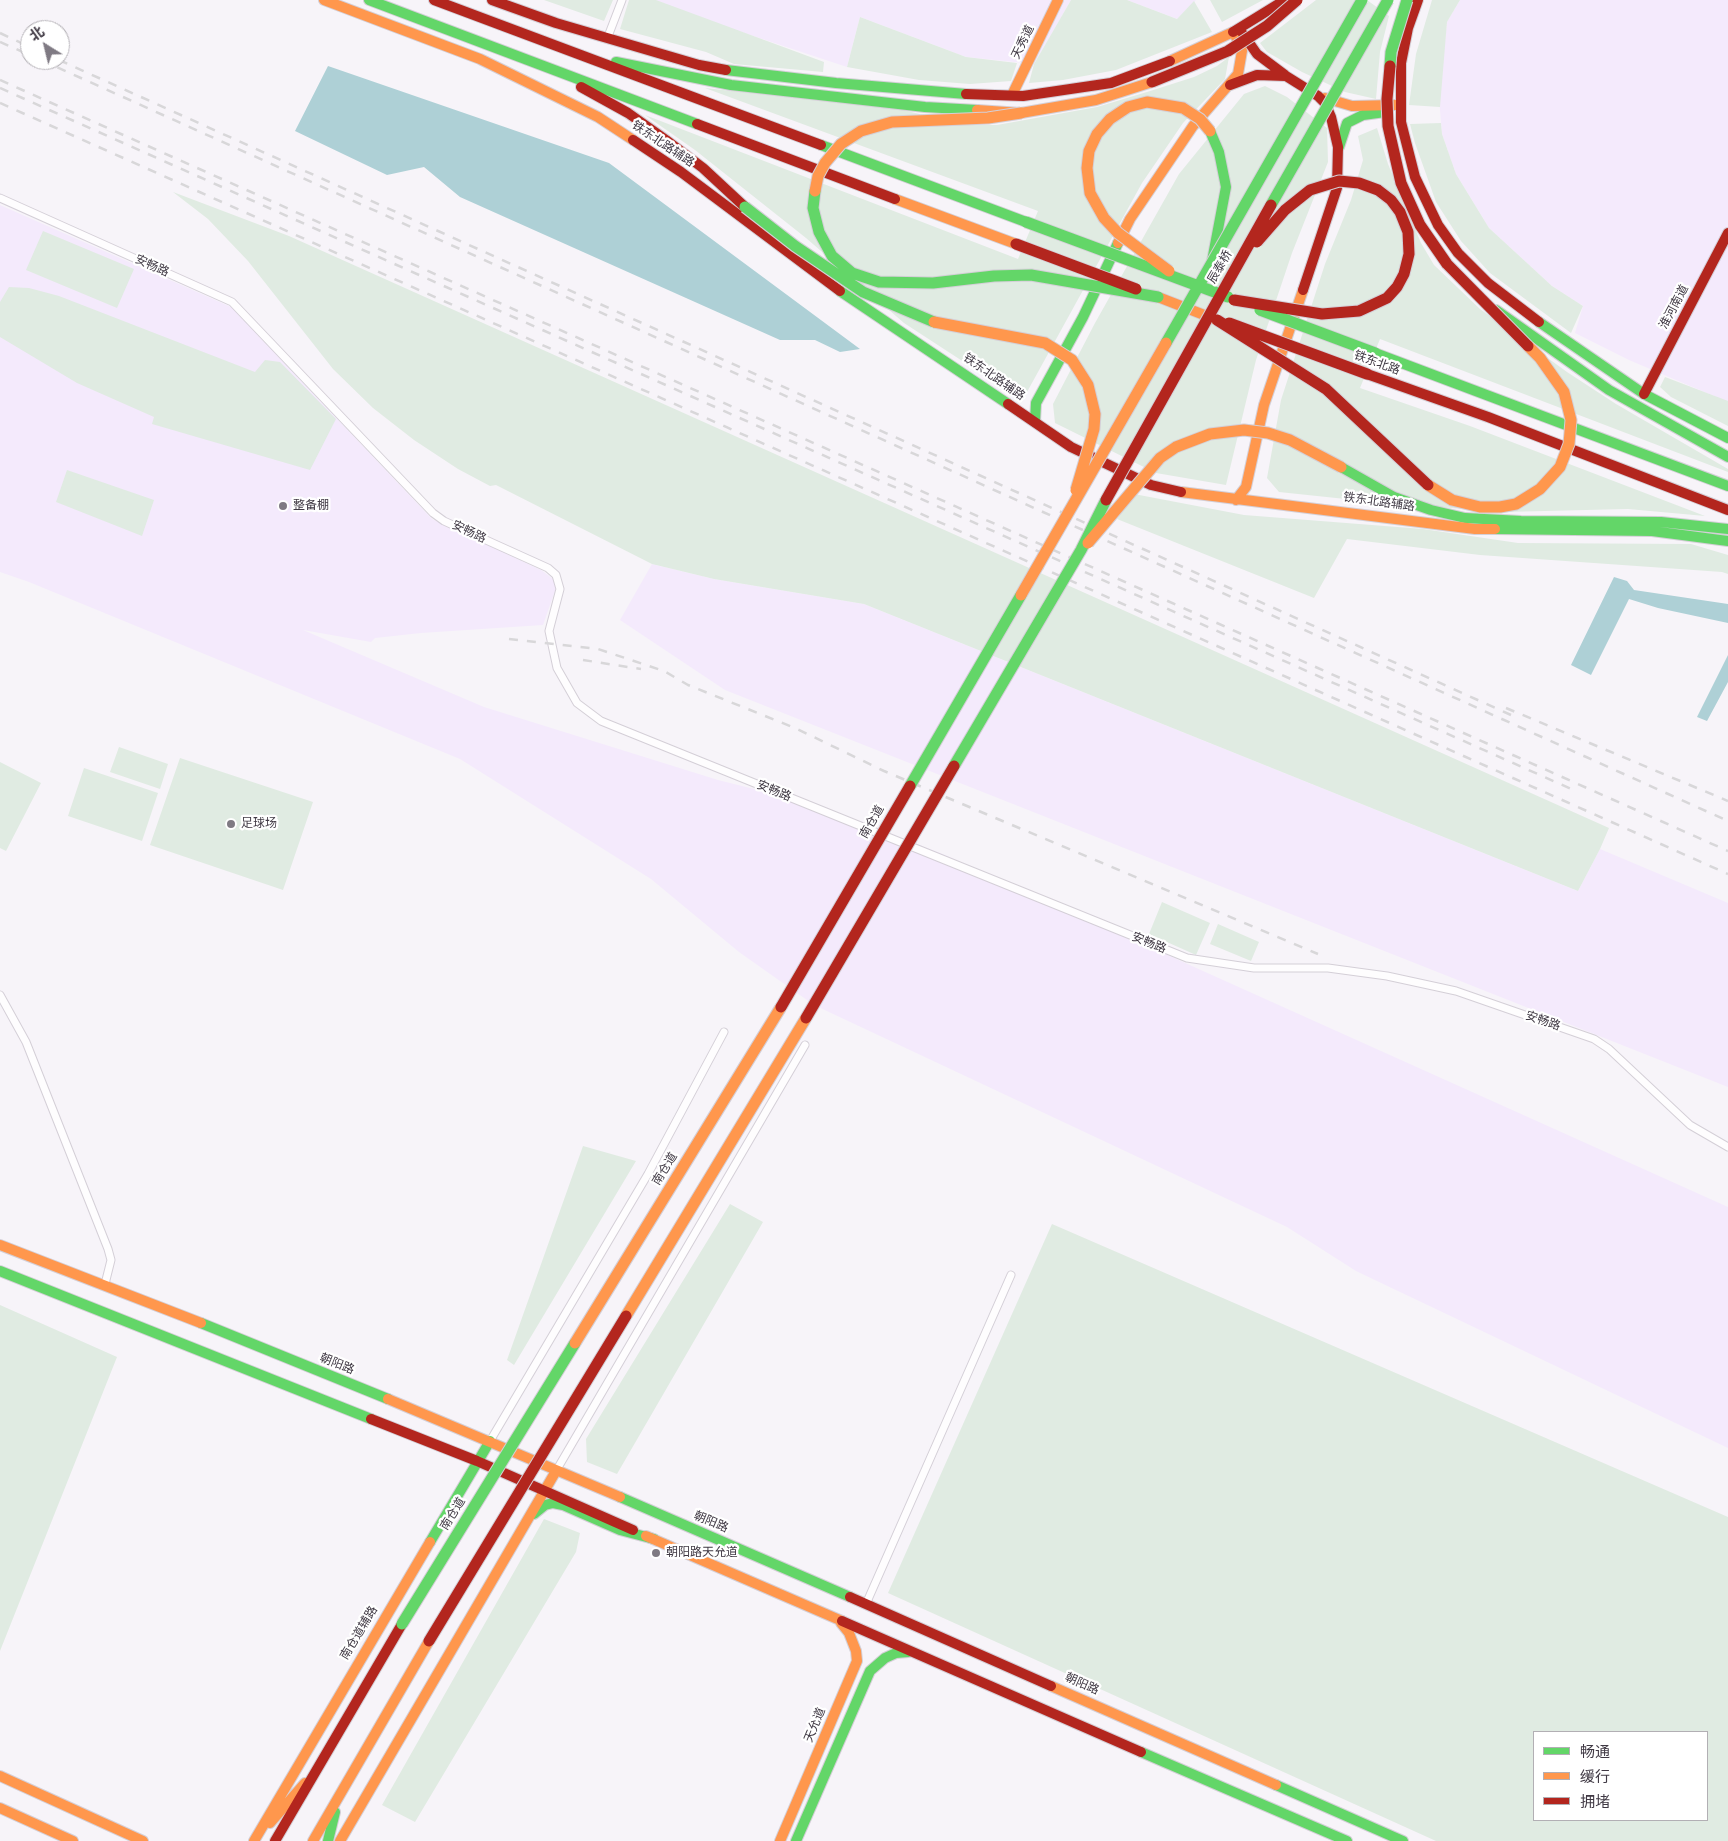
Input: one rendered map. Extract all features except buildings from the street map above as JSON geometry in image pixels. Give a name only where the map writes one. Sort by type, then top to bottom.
[{"type":"main road","name":"铁东北路辅路","points":[[324,0],[480,59],[598,117],[681,172],[789,255],[863,308],[940,357],[1071,447],[1151,485],[1188,494],[1475,529],[1652,531],[1728,541]]},
{"type":"main road","points":[[369,0],[525,59],[628,113],[703,168],[745,207],[808,256],[863,292],[936,322],[1040,342],[1072,360],[1088,385],[1095,414],[1090,445],[1070,507]]},
{"type":"main road","points":[[434,0],[572,52],[730,85],[925,107],[1021,113]]},
{"type":"main road","points":[[492,0],[607,39],[699,65],[744,73],[904,90],[1012,95],[1111,83],[1172,60],[1236,30],[1284,0]]},
{"type":"main road","name":"天秀道","points":[[1012,95],[1058,0]]},
{"type":"main road","points":[[1158,297],[1114,291],[1031,275],[994,276],[933,283],[879,282],[852,273],[832,256],[819,232],[814,203],[818,176],[831,154],[840,144],[862,131],[892,122],[988,118],[1096,100],[1205,62],[1228,51],[1267,26],[1296,0]]},
{"type":"main road","name":"辰泰桥","points":[[1070,507],[1117,430],[1362,0]]},
{"type":"main road","name":"辰泰桥","points":[[1081,550],[1106,499],[1227,282],[1388,0]]},
{"type":"main road","points":[[1217,320],[1326,390],[1352,412],[1396,458],[1436,492],[1469,505],[1491,508],[1509,506],[1522,501],[1552,479],[1567,452],[1571,420],[1564,392],[1548,369],[1447,264],[1420,225],[1401,183],[1388,126],[1388,75],[1391,52],[1407,0]]},
{"type":"main road","points":[[1418,0],[1404,45],[1401,107],[1406,148],[1418,185],[1438,225],[1458,253],[1488,283],[1550,331],[1644,394],[1728,438]]},
{"type":"main road","points":[[1035,422],[1036,403],[1083,317],[1130,219],[1193,126],[1230,86],[1238,74],[1242,58],[1241,46],[1236,30]]},
{"type":"main road","points":[[1236,30],[1257,54],[1286,76],[1318,96],[1352,106],[1401,107]]},
{"type":"main road","name":"铁东北路","points":[[572,52],[1728,486]]},
{"type":"main road","name":"铁东北路","points":[[525,59],[854,181],[1217,320],[1488,417],[1728,510]]},
{"type":"main road","points":[[1230,86],[1257,74],[1286,76]]},
{"type":"main road","points":[[1318,96],[1329,112],[1338,148]]},
{"type":"main road","points":[[1181,280],[1118,233],[1104,218],[1090,193],[1087,168],[1093,142],[1104,125],[1128,107],[1147,102],[1182,108],[1200,119],[1213,136],[1222,163],[1226,187],[1211,265]]},
{"type":"main road","points":[[1236,500],[1246,487],[1249,478],[1264,405],[1337,188],[1338,148],[1343,130],[1347,123],[1354,118],[1401,107]]},
{"type":"main road","points":[[1227,282],[1273,222],[1310,190],[1339,181],[1359,183],[1378,190],[1391,200],[1404,220],[1409,246],[1404,274],[1387,298],[1372,306],[1342,314],[1322,314],[1234,300]]},
{"type":"main road","name":"淮河南道","points":[[1644,394],[1728,233]]},
{"type":"main road","points":[[1484,303],[1512,320],[1609,390],[1728,457]]},
{"type":"main road","points":[[313,1841],[429,1641],[803,1024],[1081,550],[1093,539],[1131,490],[1160,458],[1194,439],[1228,430],[1254,430],[1290,440],[1394,496],[1442,513],[1492,520],[1661,522],[1728,530]]},
{"type":"main road","name":"南仓道","points":[[275,1841],[402,1624],[776,1014],[1070,507]]},
{"type":"main road","name":"朝阳路","points":[[0,1245],[105,1284],[490,1441],[1404,1841]]},
{"type":"main road","points":[[0,1272],[478,1461],[909,1652],[1348,1841]]},
{"type":"main road","name":"南仓道辅路","points":[[254,1841],[309,1744],[490,1441]]},
{"type":"main road","points":[[340,1841],[556,1471]]},
{"type":"main road","points":[[527,1520],[538,1510],[553,1503],[563,1505],[620,1530],[654,1539]]},
{"type":"main road","name":"天允道","points":[[780,1841],[857,1661],[856,1651],[849,1633],[839,1620]]},
{"type":"main road","points":[[796,1841],[870,1671],[885,1658],[896,1653],[909,1652]]},
{"type":"main road","points":[[254,1841],[315,1772]]},
{"type":"main road","points":[[0,1776],[143,1841]]},
{"type":"main road","points":[[328,1841],[338,1798]]},
{"type":"main road","points":[[0,1808],[72,1841]]},
{"type":"street","points":[[607,39],[622,0]]},
{"type":"street","name":"安畅路","points":[[0,198],[232,302],[433,513],[444,520],[548,568],[556,575],[560,589],[548,631],[557,668],[577,703],[601,721],[1187,958],[1254,968],[1328,968],[1387,976],[1456,991],[1594,1039],[1609,1049],[1690,1125],[1728,1147]]},
{"type":"street","points":[[0,995],[26,1042],[108,1249],[110,1260],[105,1284]]},
{"type":"street","points":[[490,1441],[648,1174],[724,1032]]},
{"type":"street","points":[[556,1471],[805,1045]]},
{"type":"street","points":[[866,1604],[1011,1275]]},
{"type":"shaded area","points":[[544,0],[613,0],[604,21]]},
{"type":"shaded area","points":[[629,0],[656,0],[824,62],[823,72],[734,64],[706,52],[620,29]]},
{"type":"shaded area","points":[[655,0],[1071,0],[1034,64],[966,57],[860,17],[847,67],[714,23]]},
{"type":"shaded area","points":[[1071,0],[1127,0],[1177,19],[1194,1],[1212,32],[1116,70],[1063,80],[1029,83],[1034,64]]},
{"type":"shaded area","points":[[1127,0],[1196,0],[1177,19]]},
{"type":"shaded area","points":[[1210,0],[1263,0],[1222,22]]},
{"type":"shaded area","points":[[1316,0],[1367,0],[1389,16],[1380,52],[1376,99],[1345,92],[1302,72],[1267,52],[1260,43]]},
{"type":"shaded area","points":[[1432,0],[1460,0],[1447,22],[1440,107],[1409,105],[1416,54]]},
{"type":"shaded area","points":[[1460,0],[1728,0],[1728,402],[1629,360],[1575,333],[1583,306],[1552,286],[1489,228],[1456,174],[1442,134],[1439,98],[1447,22]]},
{"type":"shaded area","points":[[860,17],[966,57],[1017,63],[1011,81],[970,84],[919,80],[847,67]]},
{"type":"shaded area","points":[[1229,57],[1225,79],[1183,123],[1142,183],[1027,392],[1013,394],[904,323],[806,238],[695,150],[645,115],[1018,259],[1038,211],[705,88],[903,110],[965,125],[997,125],[1097,107],[1194,77],[1217,66]]},
{"type":"shaded area","points":[[1265,86],[1287,97],[1327,128],[1328,162],[1292,253],[1256,360],[1226,485],[1156,473],[1055,423],[1053,404],[1095,323],[1179,174],[1244,94]]},
{"type":"shaded area","points":[[1441,123],[1442,134],[1456,174],[1489,228],[1552,286],[1583,306],[1571,333],[1490,273],[1461,241],[1436,202],[1410,124]]},
{"type":"shaded area","points":[[1377,128],[1388,164],[1421,243],[1434,265],[1480,309],[1567,372],[1616,404],[1728,469],[1728,472],[1380,339],[1360,388],[1470,426],[1705,516],[1628,509],[1503,512],[1374,502],[1279,492],[1267,478],[1281,400],[1325,264],[1351,200],[1363,160],[1358,136]]},
{"type":"shaded area","points":[[173,192],[289,236],[1609,828],[1600,849],[1578,891],[864,604],[714,579],[652,564],[496,485],[490,486],[458,469],[414,440],[373,408],[333,369],[248,261],[208,219]]},
{"type":"shaded area","points":[[0,205],[231,307],[432,519],[541,570],[553,579],[556,588],[543,625],[421,633],[375,638],[371,642],[303,630],[484,707],[718,780],[814,804],[945,855],[1728,1207],[1728,1448],[1356,1271],[1287,1227],[814,1005],[739,952],[651,879],[460,759],[29,582],[0,572]]},
{"type":"shaded area","points":[[43,231],[134,269],[117,308],[26,270]]},
{"type":"shaded area","points":[[9,287],[29,288],[59,296],[255,372],[265,360],[280,362],[336,419],[310,470],[152,424],[154,417],[77,383],[0,337],[0,302]]},
{"type":"shaded area","points":[[1665,377],[1728,401],[1728,426],[1671,397],[1660,387]]},
{"type":"shaded area","points":[[67,470],[154,500],[142,536],[56,502]]},
{"type":"shaded area","points":[[1134,494],[1244,515],[1423,529],[1518,543],[1691,544],[1728,555],[1728,574],[1722,572],[1480,555],[1347,539],[1314,598],[1117,519]]},
{"type":"shaded area","points":[[652,564],[714,579],[864,604],[1578,891],[1600,849],[1728,903],[1728,1087],[725,690],[620,620]]},
{"type":"shaded area","points":[[119,747],[168,764],[160,789],[110,772]]},
{"type":"shaded area","name":"足球场","points":[[180,758],[313,802],[283,890],[150,845]]},
{"type":"shaded area","points":[[0,762],[41,783],[6,851],[0,848]]},
{"type":"shaded area","points":[[84,768],[158,793],[142,841],[68,816]]},
{"type":"shaded area","points":[[1162,902],[1210,923],[1196,955],[1149,934]]},
{"type":"shaded area","points":[[1218,924],[1259,942],[1251,961],[1210,944]]},
{"type":"shaded area","points":[[583,1146],[636,1161],[514,1365],[507,1360]]},
{"type":"shaded area","points":[[730,1204],[763,1222],[617,1474],[587,1462],[586,1439]]},
{"type":"shaded area","points":[[1052,1224],[1728,1517],[1728,1841],[1436,1841],[888,1593]]},
{"type":"shaded area","points":[[0,1305],[117,1357],[0,1651]]},
{"type":"shaded area","points":[[544,1519],[580,1533],[576,1552],[415,1822],[382,1805]]},
{"type":"water","points":[[328,66],[609,163],[860,349],[840,352],[815,340],[780,340],[460,197],[424,167],[387,175],[295,131]]},
{"type":"water","points":[[1614,577],[1627,581],[1634,590],[1728,604],[1728,623],[1658,608],[1629,599],[1591,675],[1571,665]]},
{"type":"water","points":[[1728,655],[1728,682],[1707,721],[1697,717]]},
{"type":"railway","points":[[0,33],[20,42]]},
{"type":"railway","points":[[0,42],[20,51]]},
{"type":"railway","points":[[70,65],[1511,715]]},
{"type":"railway","points":[[63,70],[1728,821]]},
{"type":"railway","points":[[0,80],[1728,851]]},
{"type":"railway","points":[[0,88],[1578,792]]},
{"type":"railway","points":[[0,103],[1728,874]]},
{"type":"railway","points":[[509,639],[598,649],[664,671],[688,685],[795,728],[884,771],[1318,954]]},
{"type":"railway","points":[[583,660],[641,669]]},
{"type":"railway","points":[[1506,708],[1728,801]]},
{"type":"traffic: fast","points":[[369,0],[697,124]]},
{"type":"traffic: fast","points":[[1166,343],[1362,0]]},
{"type":"traffic: fast","points":[[1271,205],[1388,0]]},
{"type":"traffic: fast","points":[[1390,66],[1391,52],[1407,0]]},
{"type":"traffic: fast","points":[[616,62],[731,85],[925,107],[977,110]]},
{"type":"traffic: fast","points":[[726,70],[836,83],[966,94]]},
{"type":"traffic: fast","points":[[1339,147],[1347,123],[1363,115],[1385,112]]},
{"type":"traffic: fast","points":[[1210,131],[1219,152],[1226,187],[1212,261]]},
{"type":"traffic: fast","points":[[821,145],[1026,222]]},
{"type":"traffic: fast","points":[[815,191],[813,208],[819,232],[832,256],[852,273],[879,282],[933,283],[994,276],[1031,275],[1158,297]]},
{"type":"traffic: fast","points":[[745,207],[795,246],[863,292],[934,322]]},
{"type":"traffic: fast","points":[[1026,222],[1228,297]]},
{"type":"traffic: fast","points":[[1035,422],[1036,403],[1083,317],[1118,243]]},
{"type":"traffic: fast","points":[[840,291],[1008,404]]},
{"type":"traffic: fast","points":[[1260,310],[1375,353]]},
{"type":"traffic: fast","points":[[1496,310],[1609,390],[1728,457]]},
{"type":"traffic: fast","points":[[1539,322],[1644,394],[1728,438]]},
{"type":"traffic: fast","points":[[1375,353],[1728,486]]},
{"type":"traffic: fast","points":[[1341,467],[1394,497],[1431,510],[1465,518],[1521,521],[1661,522],[1728,529]]},
{"type":"traffic: fast","points":[[954,766],[1081,550],[1106,500]]},
{"type":"traffic: fast","points":[[1495,529],[1652,531],[1728,541]]},
{"type":"traffic: fast","points":[[910,786],[1021,595]]},
{"type":"traffic: fast","points":[[0,1271],[371,1419]]},
{"type":"traffic: fast","points":[[201,1323],[388,1399]]},
{"type":"traffic: fast","points":[[402,1624],[575,1343]]},
{"type":"traffic: fast","points":[[430,1542],[490,1441]]},
{"type":"traffic: fast","points":[[620,1497],[850,1597]]},
{"type":"traffic: fast","points":[[534,1514],[545,1505],[553,1503],[563,1505],[620,1530],[654,1539]]},
{"type":"traffic: fast","points":[[796,1841],[870,1671],[885,1658],[896,1653],[908,1652]]},
{"type":"traffic: fast","points":[[1141,1752],[1347,1841]]},
{"type":"traffic: fast","points":[[1276,1785],[1403,1841]]},
{"type":"traffic: fast","points":[[328,1841],[335,1812]]},
{"type":"traffic: slow","points":[[324,0],[480,59],[598,117],[633,140]]},
{"type":"traffic: slow","points":[[1012,95],[1058,0]]},
{"type":"traffic: slow","points":[[1170,61],[1233,32]]},
{"type":"traffic: slow","points":[[1118,243],[1130,219],[1193,126],[1238,74],[1242,51],[1236,37]]},
{"type":"traffic: slow","points":[[977,110],[1021,113],[1096,100],[1152,82]]},
{"type":"traffic: slow","points":[[1325,98],[1352,106],[1395,105]]},
{"type":"traffic: slow","points":[[1169,271],[1118,233],[1104,218],[1090,193],[1087,168],[1089,151],[1097,134],[1110,119],[1128,107],[1147,102],[1183,108],[1200,119],[1210,131]]},
{"type":"traffic: slow","points":[[815,191],[818,176],[825,163],[841,144],[861,131],[892,122],[988,118],[1021,113]]},
{"type":"traffic: slow","points":[[895,199],[1016,244]]},
{"type":"traffic: slow","points":[[1236,500],[1246,487],[1264,405],[1303,290]]},
{"type":"traffic: slow","points":[[1158,297],[1217,320]]},
{"type":"traffic: slow","points":[[934,322],[1045,343],[1072,360],[1088,385],[1095,414],[1094,429],[1076,490]]},
{"type":"traffic: slow","points":[[1021,595],[1166,343]]},
{"type":"traffic: slow","points":[[1428,485],[1452,500],[1480,507],[1500,507],[1516,504],[1540,489],[1560,467],[1569,444],[1571,420],[1564,392],[1540,358],[1528,346]]},
{"type":"traffic: slow","points":[[1088,543],[1160,458],[1176,447],[1210,434],[1244,430],[1268,433],[1290,440],[1341,467]]},
{"type":"traffic: slow","points":[[1181,492],[1475,529],[1495,529]]},
{"type":"traffic: slow","points":[[575,1343],[781,1007]]},
{"type":"traffic: slow","points":[[626,1316],[806,1018]]},
{"type":"traffic: slow","points":[[0,1245],[201,1323]]},
{"type":"traffic: slow","points":[[388,1399],[620,1497]]},
{"type":"traffic: slow","points":[[340,1841],[556,1471]]},
{"type":"traffic: slow","points":[[646,1536],[842,1621]]},
{"type":"traffic: slow","points":[[254,1841],[430,1542]]},
{"type":"traffic: slow","points":[[780,1841],[857,1661],[856,1651],[849,1633],[841,1623]]},
{"type":"traffic: slow","points":[[313,1841],[429,1641]]},
{"type":"traffic: slow","points":[[1051,1686],[1276,1785]]},
{"type":"traffic: slow","points":[[0,1776],[143,1841]]},
{"type":"traffic: slow","points":[[270,1823],[305,1783]]},
{"type":"traffic: slow","points":[[0,1808],[73,1841]]},
{"type":"traffic: jam","points":[[434,0],[821,145]]},
{"type":"traffic: jam","points":[[492,0],[556,23],[699,65],[726,70]]},
{"type":"traffic: jam","points":[[1233,32],[1285,0]]},
{"type":"traffic: jam","points":[[1152,82],[1228,51],[1267,26],[1297,0]]},
{"type":"traffic: jam","points":[[1418,0],[1408,28],[1401,63],[1401,122],[1415,177],[1438,225],[1458,253],[1488,283],[1539,322]]},
{"type":"traffic: jam","points":[[1243,34],[1257,54],[1285,75]]},
{"type":"traffic: jam","points":[[966,94],[1023,96],[1111,83],[1170,61]]},
{"type":"traffic: jam","points":[[1390,66],[1387,99],[1388,126],[1401,183],[1420,225],[1447,264],[1528,346]]},
{"type":"traffic: jam","points":[[1230,85],[1257,75],[1286,76],[1318,96],[1325,103],[1331,117],[1338,147],[1337,188],[1303,290]]},
{"type":"traffic: jam","points":[[581,87],[628,113],[666,140],[703,168],[745,207]]},
{"type":"traffic: jam","points":[[697,124],[895,199]]},
{"type":"traffic: jam","points":[[633,140],[681,172],[840,291]]},
{"type":"traffic: jam","points":[[1234,300],[1322,314],[1359,311],[1387,298],[1397,287],[1404,274],[1409,254],[1408,232],[1400,212],[1391,200],[1378,190],[1359,183],[1339,181],[1310,190],[1285,210],[1257,242]]},
{"type":"traffic: jam","points":[[1106,500],[1271,205]]},
{"type":"traffic: jam","points":[[1644,394],[1728,233]]},
{"type":"traffic: jam","points":[[1016,244],[1136,289]]},
{"type":"traffic: jam","points":[[1217,320],[1326,389],[1428,485]]},
{"type":"traffic: jam","points":[[1229,323],[1367,374]]},
{"type":"traffic: jam","points":[[1367,374],[1488,417],[1728,510]]},
{"type":"traffic: jam","points":[[1008,404],[1071,447],[1151,485],[1181,492]]},
{"type":"traffic: jam","points":[[806,1018],[954,766]]},
{"type":"traffic: jam","points":[[781,1007],[910,786]]},
{"type":"traffic: jam","points":[[429,1641],[626,1316]]},
{"type":"traffic: jam","points":[[371,1419],[477,1461],[633,1530]]},
{"type":"traffic: jam","points":[[850,1597],[1051,1686]]},
{"type":"traffic: jam","points":[[842,1621],[1141,1752]]},
{"type":"traffic: jam","points":[[275,1841],[402,1624]]},
{"type":"place","name":"整备棚","points":[[283,506]]},
{"type":"place","name":"足球场","points":[[231,824]]},
{"type":"place","name":"朝阳路天允道","points":[[656,1553]]}]
